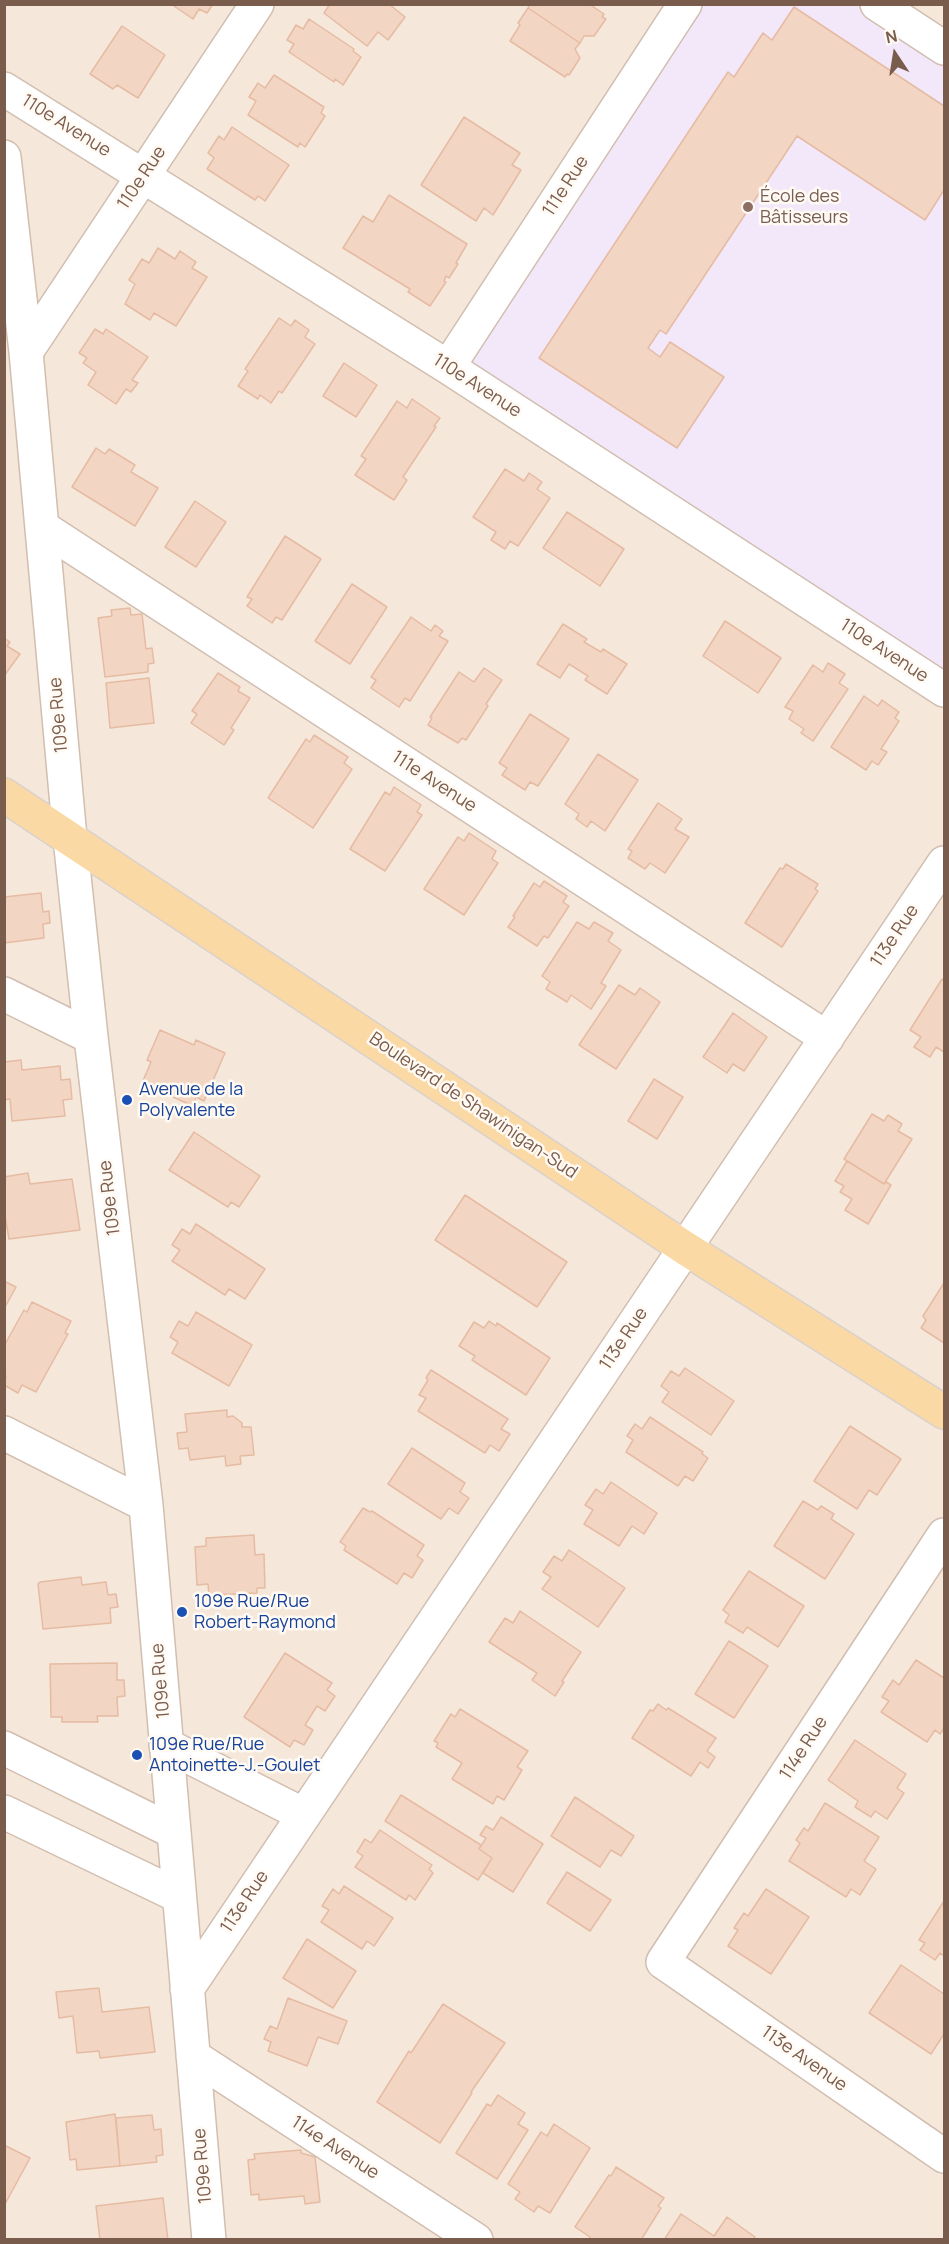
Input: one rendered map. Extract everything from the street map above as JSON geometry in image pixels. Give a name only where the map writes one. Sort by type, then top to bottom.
[{"type":"main road","name":"Boulevard de Shawinigan-Sud","points":[[4,795],[685,1248],[945,1412]]},
{"type":"street","name":"110e Rue","points":[[26,352],[257,4]]},
{"type":"street","name":"111e Rue","points":[[448,366],[685,4]]},
{"type":"street","points":[[877,4],[945,48]]},
{"type":"street","name":"110e Avenue","points":[[4,88],[448,366],[945,690]]},
{"type":"street","name":"109e Rue","points":[[4,157],[26,352],[70,838],[146,1505],[209,2240]]},
{"type":"street","name":"111e Avenue","points":[[42,527],[826,1038]]},
{"type":"street","name":"113e Rue","points":[[187,1989],[945,863]]},
{"type":"street","points":[[4,994],[91,1036]]},
{"type":"street","points":[[4,1433],[146,1505]]},
{"type":"street","name":"114e Rue","points":[[663,1962],[945,1535]]},
{"type":"street","points":[[166,1745],[304,1815]]},
{"type":"street","points":[[4,1748],[174,1832]]},
{"type":"street","points":[[4,1812],[179,1896]]},
{"type":"street","name":"113e Avenue","points":[[663,1962],[945,2156]]},
{"type":"street","name":"114e Avenue","points":[[193,2056],[476,2240]]},
{"type":"shaded area","points":[[5,5],[944,5],[944,2239],[5,2240]]},
{"type":"shaded area","name":"École des Bâtisseurs","points":[[685,5],[877,5],[944,48],[944,690],[448,367]]},
{"type":"building","points":[[171,4],[213,4],[207,13],[199,9],[193,19]]},
{"type":"building","points":[[330,4],[389,4],[405,17],[388,40],[378,32],[367,46],[324,13]]},
{"type":"building","points":[[530,4],[589,4],[604,14],[602,17],[606,19],[594,36],[584,36],[580,43],[528,8]]},
{"type":"building","points":[[794,7],[944,106],[944,190],[925,220],[797,136],[666,334],[660,330],[648,348],[660,357],[670,342],[724,377],[677,448],[539,358],[728,72],[734,77],[763,33],[772,40]]},
{"type":"building","points":[[528,8],[580,43],[575,49],[580,58],[569,75],[565,77],[510,41]]},
{"type":"building","points":[[309,19],[354,49],[353,51],[361,57],[343,85],[335,79],[334,82],[289,52],[294,44],[287,40],[296,25],[303,29]]},
{"type":"building","points":[[122,26],[165,55],[138,98],[117,85],[113,89],[90,74]]},
{"type":"building","points":[[274,75],[324,107],[321,113],[325,116],[305,147],[300,143],[298,147],[248,115],[256,101],[249,97],[258,83],[265,88]]},
{"type":"building","points":[[464,117],[520,153],[512,165],[521,170],[493,215],[484,208],[476,221],[421,185]]},
{"type":"building","points":[[232,127],[289,165],[265,201],[258,196],[255,200],[207,169],[214,158],[208,153],[219,136],[224,140]]},
{"type":"building","points":[[389,195],[467,244],[456,263],[458,264],[449,278],[446,276],[444,281],[446,282],[430,306],[408,292],[410,289],[343,248],[363,216],[373,222]]},
{"type":"building","points":[[158,248],[175,259],[180,251],[196,262],[192,268],[207,277],[176,326],[154,313],[150,320],[125,304],[135,284],[129,280],[142,259],[149,263]]},
{"type":"building","points":[[279,318],[291,326],[295,320],[309,330],[305,337],[315,344],[282,393],[279,391],[271,403],[260,395],[258,399],[238,386],[248,371],[245,369]]},
{"type":"building","points":[[95,329],[103,334],[106,329],[148,357],[132,380],[138,383],[131,392],[126,389],[116,404],[88,385],[96,372],[83,363],[87,358],[79,353]]},
{"type":"building","points":[[344,363],[377,385],[356,417],[323,396]]},
{"type":"building","points":[[412,399],[440,418],[403,477],[407,480],[394,500],[355,475],[366,459],[361,456],[397,401],[407,408]]},
{"type":"building","points":[[96,448],[105,454],[109,449],[135,465],[131,472],[158,488],[135,526],[72,487]]},
{"type":"building","points":[[505,469],[524,481],[529,473],[542,482],[537,489],[550,498],[518,546],[510,541],[505,549],[491,540],[496,532],[473,517]]},
{"type":"building","points":[[195,501],[226,522],[196,567],[165,547]]},
{"type":"building","points":[[567,512],[624,549],[600,586],[543,548]]},
{"type":"building","points":[[285,536],[321,559],[282,620],[276,617],[272,623],[247,606],[252,599],[247,597]]},
{"type":"building","points":[[352,584],[387,607],[350,664],[315,641]]},
{"type":"building","points":[[130,608],[131,615],[142,614],[146,649],[152,648],[154,663],[148,664],[148,672],[105,677],[98,618],[112,616],[111,610]]},
{"type":"building","points":[[411,617],[431,631],[435,625],[443,631],[439,636],[448,641],[410,701],[405,698],[399,707],[371,688],[376,680],[371,677]]},
{"type":"building","points":[[725,621],[781,658],[758,693],[703,656]]},
{"type":"building","points":[[563,624],[587,639],[584,642],[601,652],[603,649],[627,664],[607,694],[585,680],[588,676],[569,664],[560,678],[537,664]]},
{"type":"building","points":[[4,638],[10,642],[7,646],[20,654],[4,676]]},
{"type":"building","points":[[828,663],[845,674],[839,683],[848,689],[813,741],[801,733],[804,729],[789,719],[793,711],[785,707],[813,665],[823,672]]},
{"type":"building","points":[[484,668],[502,680],[466,740],[462,738],[458,743],[428,725],[432,718],[430,717],[459,672],[474,682]]},
{"type":"building","points":[[218,673],[240,687],[238,691],[250,698],[231,728],[234,730],[224,745],[191,723],[197,714],[192,711]]},
{"type":"building","points":[[149,678],[154,723],[110,728],[106,683]]},
{"type":"building","points":[[864,696],[878,706],[882,700],[899,712],[895,718],[899,721],[881,749],[887,752],[878,765],[872,761],[866,770],[831,747]]},
{"type":"building","points":[[530,714],[569,739],[538,786],[530,782],[525,790],[502,775],[507,768],[499,763]]},
{"type":"building","points":[[314,735],[348,757],[344,763],[352,769],[313,828],[268,798],[306,739],[310,742]]},
{"type":"building","points":[[598,754],[638,780],[605,831],[591,821],[587,827],[576,819],[579,814],[565,804]]},
{"type":"building","points":[[394,787],[421,805],[417,812],[422,815],[385,871],[350,849],[385,792],[390,795]]},
{"type":"building","points":[[658,803],[682,819],[675,829],[689,837],[665,873],[650,863],[645,869],[628,858],[632,851],[628,849]]},
{"type":"building","points":[[469,833],[496,851],[492,859],[498,863],[464,915],[424,889],[458,837],[464,841]]},
{"type":"building","points":[[786,864],[818,884],[815,889],[818,891],[782,947],[745,923],[780,868],[783,869]]},
{"type":"building","points":[[544,881],[567,896],[563,902],[569,906],[548,938],[544,936],[537,946],[508,927],[534,883],[540,887]]},
{"type":"building","points":[[41,893],[43,912],[49,911],[50,923],[43,924],[44,938],[4,943],[4,897]]},
{"type":"building","points":[[577,922],[589,929],[594,922],[613,933],[608,941],[621,950],[601,983],[606,986],[591,1009],[571,995],[567,1002],[546,989],[550,982],[542,976]]},
{"type":"building","points":[[942,979],[944,981],[944,1052],[936,1047],[930,1057],[914,1047],[921,1037],[910,1030]]},
{"type":"building","points":[[619,985],[635,995],[640,988],[660,1002],[616,1069],[579,1045]]},
{"type":"building","points":[[733,1013],[767,1037],[744,1071],[733,1064],[727,1073],[703,1057]]},
{"type":"building","points":[[160,1030],[194,1045],[196,1040],[225,1053],[204,1101],[196,1097],[193,1106],[142,1083],[151,1062],[147,1060]]},
{"type":"building","points":[[21,1060],[22,1070],[60,1066],[61,1080],[70,1079],[72,1099],[63,1100],[65,1116],[12,1121],[10,1099],[4,1100],[4,1062]]},
{"type":"building","points":[[654,1079],[683,1097],[657,1139],[628,1121]]},
{"type":"building","points":[[872,1114],[884,1121],[888,1115],[902,1124],[898,1131],[912,1139],[884,1184],[844,1159]]},
{"type":"building","points":[[194,1132],[260,1176],[239,1207],[231,1202],[228,1207],[169,1170]]},
{"type":"building","points":[[847,1161],[884,1184],[886,1182],[891,1185],[868,1224],[845,1210],[852,1199],[840,1192],[844,1186],[835,1181]]},
{"type":"building","points":[[28,1173],[30,1184],[72,1179],[80,1230],[9,1239],[4,1210],[4,1177]]},
{"type":"building","points":[[465,1195],[567,1262],[537,1307],[435,1240]]},
{"type":"building","points":[[196,1224],[265,1269],[245,1299],[229,1289],[225,1295],[172,1261],[180,1250],[172,1245],[182,1229],[190,1234]]},
{"type":"building","points":[[4,1281],[16,1287],[4,1309]]},
{"type":"building","points":[[944,1283],[944,1343],[921,1328],[926,1320],[923,1316]]},
{"type":"building","points":[[32,1302],[71,1321],[65,1333],[68,1334],[36,1392],[22,1385],[18,1393],[4,1385],[6,1376],[4,1375],[4,1346],[24,1310],[27,1312]]},
{"type":"building","points":[[196,1312],[252,1345],[229,1386],[172,1353],[178,1342],[170,1337],[179,1321],[188,1326]]},
{"type":"building","points":[[489,1321],[496,1326],[497,1323],[550,1358],[526,1395],[472,1360],[475,1356],[459,1346],[474,1322],[484,1328]]},
{"type":"building","points":[[685,1368],[734,1401],[711,1435],[662,1402],[669,1392],[661,1386],[671,1371],[679,1376]]},
{"type":"building","points":[[431,1370],[508,1419],[501,1429],[510,1434],[499,1451],[490,1445],[485,1453],[418,1411],[426,1398],[419,1395]]},
{"type":"building","points":[[227,1410],[227,1417],[233,1416],[242,1423],[242,1427],[251,1427],[254,1455],[240,1456],[241,1464],[226,1466],[225,1456],[190,1460],[188,1448],[179,1449],[177,1433],[187,1432],[185,1414]]},
{"type":"building","points":[[650,1417],[703,1452],[702,1454],[708,1458],[693,1481],[685,1476],[678,1486],[626,1452],[633,1440],[627,1436],[635,1424],[642,1429]]},
{"type":"building","points":[[850,1426],[901,1459],[877,1495],[869,1490],[857,1509],[814,1481]]},
{"type":"building","points":[[412,1448],[465,1483],[460,1492],[469,1498],[458,1514],[449,1508],[441,1519],[388,1484]]},
{"type":"building","points":[[611,1482],[657,1513],[644,1534],[632,1526],[619,1546],[584,1524],[593,1510],[585,1505],[596,1489],[603,1494]]},
{"type":"building","points":[[803,1501],[818,1510],[821,1506],[834,1514],[831,1519],[854,1534],[825,1579],[774,1546]]},
{"type":"building","points":[[363,1508],[372,1511],[424,1545],[417,1556],[423,1560],[412,1578],[404,1573],[397,1584],[344,1550],[346,1546],[340,1542]]},
{"type":"building","points":[[254,1535],[255,1555],[264,1554],[265,1588],[257,1588],[257,1593],[209,1595],[208,1584],[197,1585],[195,1547],[206,1546],[206,1538]]},
{"type":"building","points":[[569,1550],[625,1588],[598,1627],[542,1589],[551,1577],[543,1572],[554,1556],[562,1561]]},
{"type":"building","points":[[749,1571],[804,1606],[778,1647],[747,1627],[743,1633],[725,1622],[729,1615],[723,1610]]},
{"type":"building","points":[[81,1577],[82,1585],[106,1582],[108,1595],[116,1594],[118,1607],[110,1608],[111,1623],[43,1629],[38,1584]]},
{"type":"building","points":[[520,1611],[581,1652],[555,1696],[532,1680],[537,1673],[489,1642],[505,1618],[513,1623]]},
{"type":"building","points":[[729,1641],[768,1666],[734,1718],[695,1694]]},
{"type":"building","points":[[285,1653],[332,1683],[327,1690],[335,1696],[325,1711],[317,1706],[305,1725],[313,1730],[304,1745],[294,1740],[290,1747],[244,1717]]},
{"type":"building","points":[[916,1660],[944,1678],[944,1728],[940,1734],[935,1730],[927,1742],[881,1712],[889,1701],[882,1697],[893,1680],[899,1685]]},
{"type":"building","points":[[117,1663],[117,1680],[124,1680],[125,1696],[117,1697],[118,1716],[97,1716],[98,1722],[62,1722],[62,1717],[51,1717],[50,1664]]},
{"type":"building","points":[[658,1704],[716,1738],[707,1751],[715,1757],[708,1768],[700,1762],[691,1776],[632,1738],[650,1710],[653,1711]]},
{"type":"building","points":[[460,1709],[528,1751],[517,1767],[522,1770],[504,1800],[497,1796],[493,1804],[452,1779],[462,1763],[436,1747],[438,1743],[434,1741],[451,1714],[455,1717]]},
{"type":"building","points":[[855,1740],[906,1774],[897,1788],[904,1793],[887,1819],[875,1811],[871,1817],[855,1807],[858,1801],[828,1780]]},
{"type":"building","points":[[401,1795],[481,1845],[479,1849],[492,1858],[478,1880],[385,1821]]},
{"type":"building","points":[[575,1797],[634,1836],[621,1856],[611,1850],[600,1867],[551,1836]]},
{"type":"building","points":[[825,1803],[879,1837],[864,1861],[876,1869],[860,1895],[851,1889],[846,1897],[789,1861],[800,1843],[796,1840],[804,1828],[808,1831]]},
{"type":"building","points":[[501,1817],[543,1844],[513,1892],[483,1873],[492,1858],[479,1849],[486,1838],[480,1835],[486,1826],[493,1830]]},
{"type":"building","points":[[380,1830],[432,1865],[429,1869],[433,1873],[415,1900],[409,1895],[406,1900],[355,1867],[363,1856],[357,1852],[365,1839],[371,1843]]},
{"type":"building","points":[[567,1872],[611,1900],[590,1931],[547,1903]]},
{"type":"building","points":[[344,1886],[393,1918],[374,1946],[367,1941],[362,1949],[321,1922],[329,1910],[322,1906],[333,1889],[339,1894]]},
{"type":"building","points":[[766,1889],[809,1917],[771,1974],[728,1946],[738,1930],[734,1928],[744,1913],[748,1916]]},
{"type":"building","points":[[944,1901],[944,1956],[940,1953],[935,1960],[920,1950],[925,1943],[919,1940]]},
{"type":"building","points":[[307,1939],[356,1971],[333,2008],[283,1978]]},
{"type":"building","points":[[901,1965],[944,1994],[944,2034],[931,2054],[869,2013]]},
{"type":"building","points":[[99,1988],[102,2012],[149,2007],[155,2052],[100,2058],[99,2051],[77,2053],[73,2016],[59,2018],[56,1992]]},
{"type":"building","points":[[288,1998],[347,2021],[338,2044],[318,2037],[307,2066],[268,2051],[271,2042],[264,2039],[270,2026],[277,2029]]},
{"type":"building","points":[[443,2004],[505,2043],[471,2092],[440,2143],[377,2102],[409,2051],[411,2053]]},
{"type":"building","points":[[498,2095],[525,2113],[518,2124],[528,2130],[497,2179],[456,2153],[487,2104],[491,2106]]},
{"type":"building","points":[[115,2114],[120,2166],[77,2170],[76,2159],[70,2160],[66,2122]]},
{"type":"building","points":[[152,2115],[154,2130],[161,2129],[163,2155],[156,2156],[157,2162],[120,2166],[116,2118]]},
{"type":"building","points":[[554,2124],[590,2148],[550,2213],[538,2206],[534,2212],[515,2199],[520,2192],[508,2184],[541,2132],[547,2136]]},
{"type":"building","points":[[4,2145],[30,2158],[4,2206]]},
{"type":"building","points":[[301,2150],[301,2153],[315,2157],[320,2202],[305,2204],[304,2196],[259,2200],[259,2194],[251,2195],[248,2160],[255,2159],[254,2154]]},
{"type":"building","points":[[616,2167],[664,2198],[658,2206],[661,2208],[641,2240],[589,2240],[590,2237],[575,2227]]},
{"type":"building","points":[[163,2198],[168,2240],[100,2240],[96,2206]]},
{"type":"building","points":[[681,2214],[714,2236],[727,2217],[755,2237],[753,2240],[664,2240]]},
{"type":"place","name":"École des Bâtisseurs","points":[[748,207]]},
{"type":"place","name":"Avenue de la Polyvalente","points":[[127,1100]]},
{"type":"place","name":"109e Rue/Rue Robert-Raymond","points":[[182,1612]]},
{"type":"place","name":"109e Rue/Rue Antoinette-J.-Goulet","points":[[137,1755]]}]
